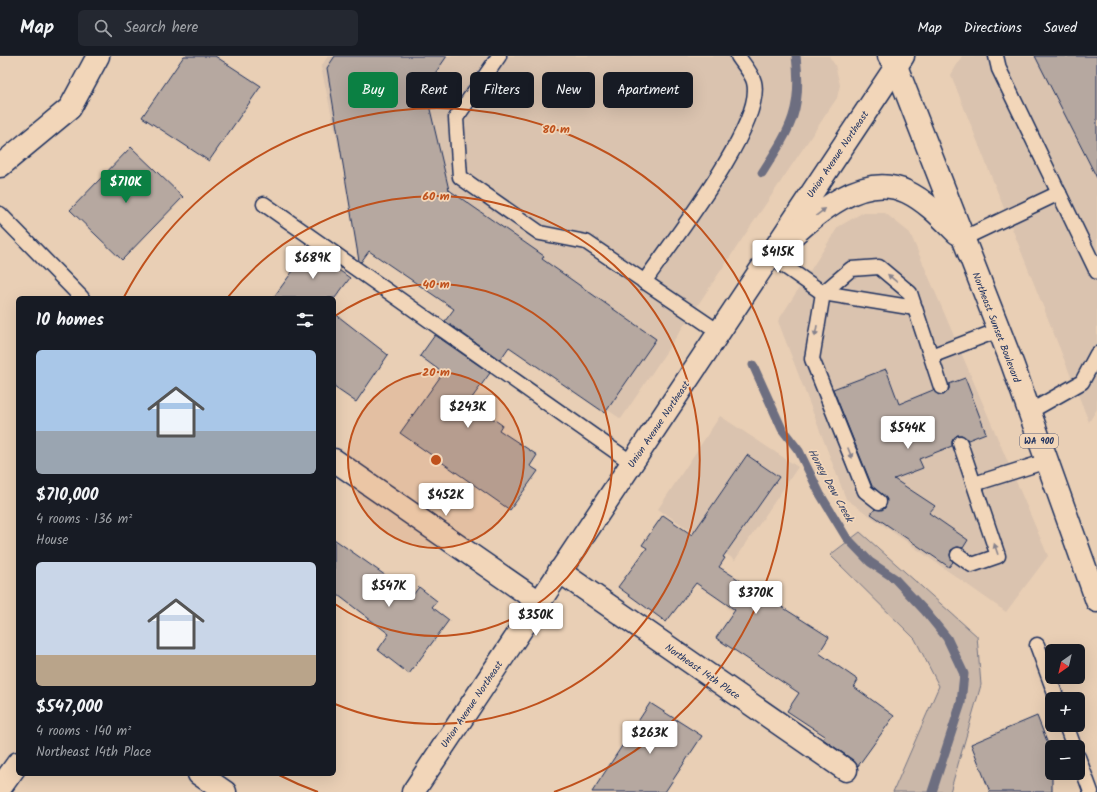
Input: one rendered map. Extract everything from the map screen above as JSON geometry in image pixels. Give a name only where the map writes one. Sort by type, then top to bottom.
[{"type":"street","points":[[0,166],[70,108],[98,56]]},
{"type":"street","name":"Northeast Sunset Boulevard","points":[[896,59],[962,239],[1029,412],[1097,601]]},
{"type":"street","name":"Union Avenue Northeast","points":[[413,792],[770,256],[896,59]]},
{"type":"street","points":[[770,256],[836,201],[857,191],[886,186],[906,192],[928,206],[962,239]]},
{"type":"street","points":[[336,461],[540,602]]},
{"type":"street","name":"Northeast 14th Place","points":[[559,571],[846,770]]},
{"type":"street","points":[[0,788],[16,766]]},
{"type":"street","points":[[202,776],[226,792]]},
{"type":"lane","points":[[499,56],[456,118],[460,178],[540,233],[586,242],[718,332]]},
{"type":"lane","points":[[644,282],[724,167],[750,116],[755,93],[754,80],[738,56]]},
{"type":"lane","points":[[996,56],[999,69],[1097,272]]},
{"type":"lane","points":[[962,239],[1059,193]]},
{"type":"lane","points":[[264,204],[632,463]]},
{"type":"lane","points":[[0,214],[80,296]]},
{"type":"lane","points":[[770,256],[823,293],[915,308]]},
{"type":"lane","points":[[879,502],[865,491],[812,359],[823,293],[851,269],[879,267],[910,293],[941,388]]},
{"type":"lane","points":[[931,356],[998,330]]},
{"type":"lane","points":[[1029,412],[1082,382],[1097,354]]},
{"type":"lane","points":[[958,555],[972,565],[998,556],[960,443]]},
{"type":"lane","points":[[974,484],[1047,461]]},
{"type":"lane","points":[[1036,645],[1053,692]]},
{"type":"lane","points":[[1085,776],[1091,792]]},
{"type":"shaded area","points":[[328,56],[829,56],[835,65],[840,85],[837,98],[621,419],[359,239],[321,67]]},
{"type":"shaded area","points":[[962,56],[1091,56],[1097,68],[1097,409],[1089,422],[951,75]]},
{"type":"shaded area","points":[[862,213],[885,213],[910,233],[1048,556],[1006,612],[846,499],[778,321],[838,227]]},
{"type":"shaded area","points":[[720,416],[798,467],[735,560],[658,509]]},
{"type":"shaded area","points":[[860,532],[977,636],[981,685],[950,792],[893,792],[939,686],[915,639],[830,555]]},
{"type":"building","points":[[184,56],[215,56],[261,86],[209,161],[142,117]]},
{"type":"building","points":[[335,56],[447,56],[436,72],[406,72],[406,108],[430,108],[449,190],[544,256],[542,259],[656,339],[605,413],[509,347],[500,360],[445,321],[454,309],[369,251],[361,262],[359,261],[327,68]]},
{"type":"building","points":[[1035,56],[1097,56],[1097,178]]},
{"type":"building","points":[[131,147],[183,197],[122,260],[70,210]]},
{"type":"building","points":[[309,249],[350,278],[336,297],[274,296]]},
{"type":"building","points":[[336,315],[388,355],[356,402],[336,388]]},
{"type":"building","points":[[435,335],[490,373],[469,402],[502,425],[499,430],[537,455],[530,466],[538,471],[510,510],[400,433],[443,373],[420,356]]},
{"type":"building","points":[[886,369],[899,404],[933,390],[939,395],[944,395],[949,389],[949,384],[965,378],[986,433],[968,440],[962,435],[957,435],[952,441],[952,446],[919,459],[923,468],[894,479],[935,506],[929,513],[968,540],[963,548],[958,547],[951,550],[950,555],[953,562],[949,567],[871,514],[875,509],[882,510],[885,508],[887,499],[872,486],[833,389]]},
{"type":"building","points":[[747,455],[779,477],[723,557],[725,558],[719,567],[829,637],[819,653],[858,680],[854,687],[894,716],[858,766],[853,760],[823,739],[825,736],[787,711],[799,693],[716,638],[735,610],[696,583],[666,622],[618,587],[647,548],[642,545],[663,515],[692,535]]},
{"type":"building","points":[[336,540],[413,595],[419,587],[437,601],[432,607],[449,620],[409,674],[378,650],[389,634],[336,594]]},
{"type":"building","points":[[650,703],[702,736],[665,792],[592,792]]},
{"type":"building","points":[[1037,716],[1046,740],[1045,740],[1045,780],[1052,780],[1052,792],[990,792],[971,744]]},
{"type":"waterway","points":[[762,173],[787,131],[796,106],[798,91],[796,56]]},
{"type":"waterway","name":"Honey Dew Creek","points":[[753,365],[782,429],[799,451],[820,494],[846,537],[870,562],[894,578],[925,611],[947,638],[964,674],[961,703],[932,792]]}]
